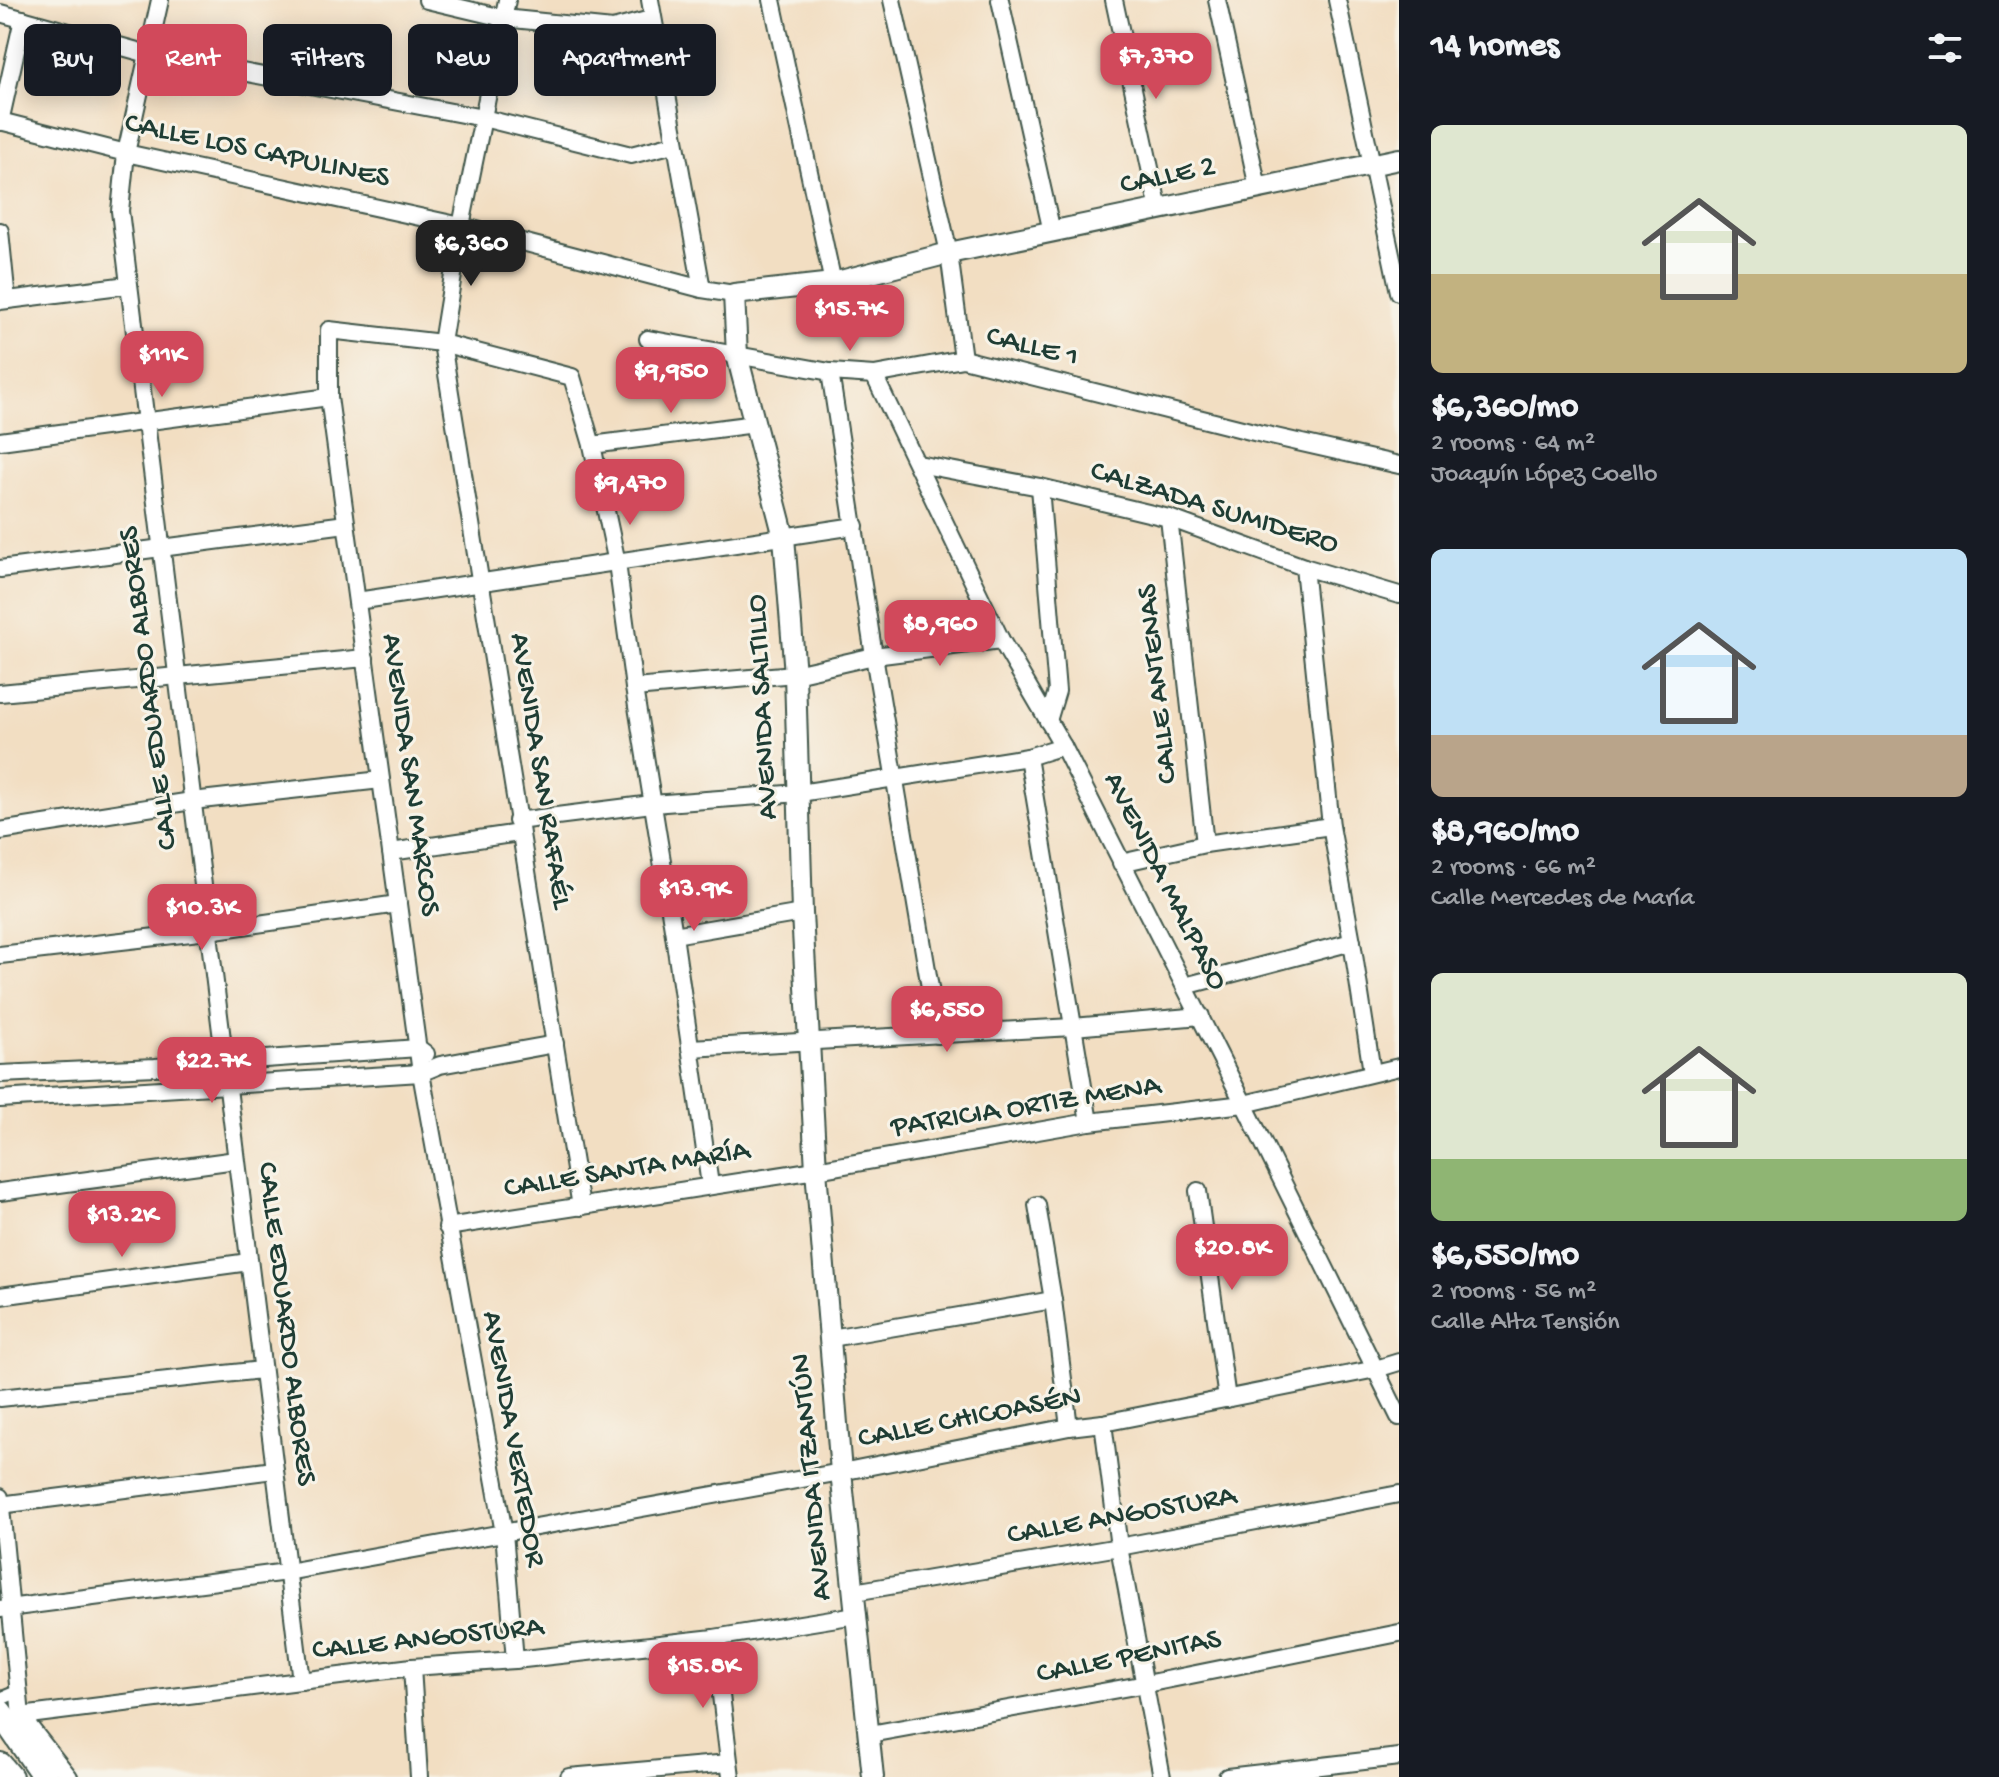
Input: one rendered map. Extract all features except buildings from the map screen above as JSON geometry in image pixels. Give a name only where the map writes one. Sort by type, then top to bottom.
[{"type":"main road","points":[[9,1718],[45,1777]]},
{"type":"main road","points":[[0,1765],[10,1777]]},
{"type":"street","name":"CALLE EDUARDO ALBORES","points":[[155,24],[160,0]]},
{"type":"street","points":[[427,0],[503,18],[613,29],[651,19]]},
{"type":"street","name":"AVENIDA SAN RAFAÉL","points":[[507,0],[461,226],[442,343],[581,1207]]},
{"type":"street","points":[[650,0],[702,289]]},
{"type":"street","points":[[772,0],[833,283]]},
{"type":"street","points":[[892,0],[949,253],[963,359]]},
{"type":"street","points":[[1000,0],[1052,232]]},
{"type":"street","points":[[1114,0],[1159,210]]},
{"type":"street","points":[[1217,0],[1258,188]]},
{"type":"street","points":[[1337,0],[1399,292]]},
{"type":"street","points":[[0,13],[137,51]]},
{"type":"street","points":[[0,121],[23,19]]},
{"type":"street","points":[[247,73],[483,118],[631,155],[674,144]]},
{"type":"street","name":"CALLE EDUARDO ALBORES","points":[[139,96],[126,153],[120,211],[301,1681]]},
{"type":"street","name":"CALLE LOS CAPULINES","points":[[0,121],[126,153],[461,226],[702,289],[734,294]]},
{"type":"street","name":"CALLE 2","points":[[734,294],[833,283],[949,253],[1399,159]]},
{"type":"street","points":[[0,231],[3,300],[128,285]]},
{"type":"street","name":"AVENIDA SALTILLO","points":[[734,294],[737,355],[784,537],[795,674],[802,913],[816,1170]]},
{"type":"street","name":"AVENIDA SAN MARCOS","points":[[442,343],[329,330],[329,397],[421,1073],[447,1227]]},
{"type":"street","name":"CALLE 1","points":[[648,339],[830,372],[874,375],[963,359],[1399,465]]},
{"type":"street","points":[[442,343],[572,377],[592,445],[617,563],[710,1185]]},
{"type":"street","points":[[830,372],[938,1035]]},
{"type":"street","name":"AVENIDA MALPASO","points":[[874,375],[1001,640],[1063,746],[1201,1016],[1399,1417]]},
{"type":"street","points":[[0,441],[329,397]]},
{"type":"street","points":[[592,445],[755,424]]},
{"type":"street","name":"CALZADA SUMIDERO","points":[[918,464],[1040,487],[1169,518],[1304,567],[1399,595]]},
{"type":"street","points":[[1040,487],[1057,691],[1048,721]]},
{"type":"street","name":"CALLE ANTENAS","points":[[1169,518],[1205,844]]},
{"type":"street","points":[[0,569],[346,524]]},
{"type":"street","points":[[357,601],[855,526]]},
{"type":"street","points":[[1304,567],[1331,826],[1372,1072]]},
{"type":"street","points":[[634,688],[795,674],[874,656],[1001,640]]},
{"type":"street","points":[[0,693],[365,658]]},
{"type":"street","points":[[391,852],[652,804],[800,793],[1028,757],[1063,746]]},
{"type":"street","points":[[1028,757],[1089,1122]]},
{"type":"street","points":[[0,831],[192,801],[381,780]]},
{"type":"street","points":[[1121,863],[1205,844],[1331,826]]},
{"type":"street","points":[[0,955],[208,931],[398,904]]},
{"type":"street","points":[[674,935],[802,913]]},
{"type":"street","points":[[1185,986],[1352,942]]},
{"type":"street","points":[[690,1048],[1073,1027],[1201,1016]]},
{"type":"street","points":[[0,1099],[421,1073],[440,1065],[555,1044]]},
{"type":"street","points":[[0,1074],[418,1048],[440,1065]]},
{"type":"street","name":"PATRICIA ORTIZ MENA","points":[[816,1170],[1089,1122],[1244,1104],[1399,1068]]},
{"type":"street","points":[[0,1192],[236,1160]]},
{"type":"street","name":"CALLE SANTA MARÍA","points":[[447,1227],[816,1170]]},
{"type":"street","name":"AVENIDA ITZANTÚN","points":[[816,1170],[841,1472],[873,1777]]},
{"type":"street","points":[[1198,1191],[1227,1399]]},
{"type":"street","points":[[1037,1205],[1069,1427]]},
{"type":"street","name":"AVENIDA VERTEDOR","points":[[447,1227],[504,1533],[515,1660]]},
{"type":"street","points":[[0,1296],[249,1262]]},
{"type":"street","points":[[831,1338],[1053,1300]]},
{"type":"street","name":"CALLE CHICOASÉN","points":[[6,1608],[287,1572],[1103,1423],[1399,1362]]},
{"type":"street","points":[[0,1398],[262,1370]]},
{"type":"street","points":[[1103,1423],[1119,1547],[1162,1777]]},
{"type":"street","points":[[69,1777],[9,1718],[17,1692],[6,1608],[0,1502],[274,1470]]},
{"type":"street","name":"CALLE ANGOSTURA","points":[[854,1592],[1119,1547],[1399,1494]]},
{"type":"street","name":"CALLE ANGOSTURA","points":[[9,1718],[412,1667],[515,1660],[714,1638],[856,1615]]},
{"type":"street","name":"CALLE PENITAS","points":[[870,1734],[1146,1684],[1399,1633]]},
{"type":"street","points":[[569,1777],[730,1770],[714,1638]]},
{"type":"street","points":[[412,1667],[419,1777]]},
{"type":"street","points":[[0,1699],[17,1692]]},
{"type":"street","points":[[1227,1777],[1399,1757]]}]
